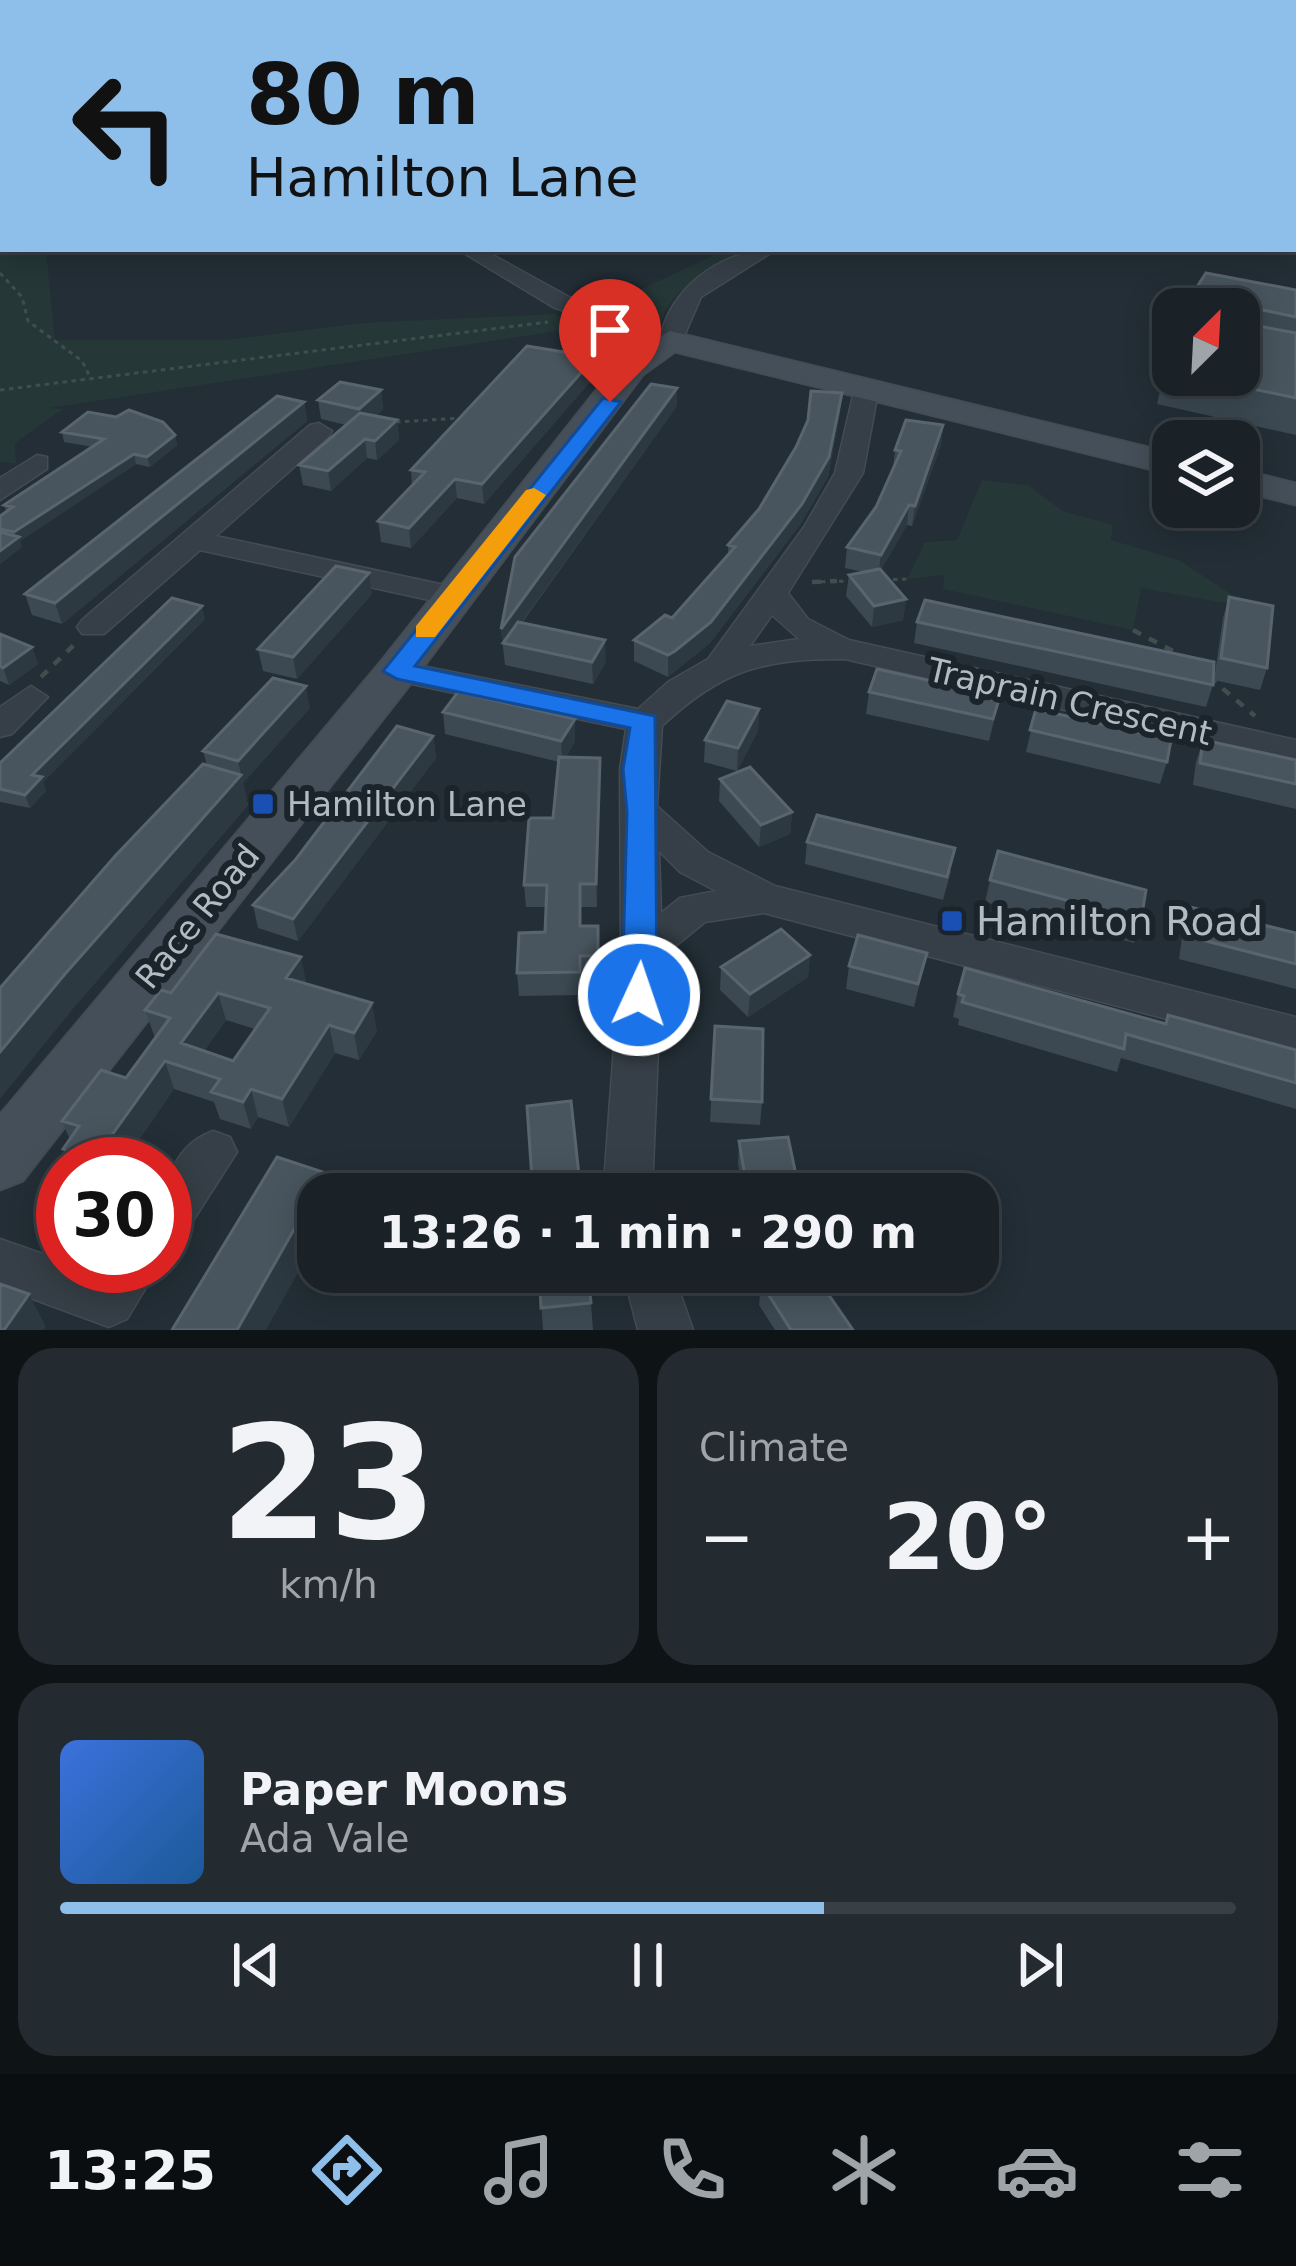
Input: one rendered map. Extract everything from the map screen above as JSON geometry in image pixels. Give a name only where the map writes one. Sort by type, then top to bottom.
[{"type":"street","points":[[473,252],[592,316],[670,341],[1152,459]]},
{"type":"street","name":"Race Road","points":[[0,1161],[397,671],[610,402],[631,368],[670,341],[679,304],[699,286],[761,252]]},
{"type":"street","points":[[630,1173],[642,951],[638,769],[645,722],[680,690],[720,666],[778,589],[849,473],[867,387]]},
{"type":"street","points":[[93,627],[319,431]]},
{"type":"street","points":[[0,492],[37,463]]},
{"type":"street","points":[[1260,485],[1296,494]]},
{"type":"street","points":[[195,540],[452,596]]},
{"type":"street","name":"Traprain Crescent","points":[[778,589],[797,626],[844,649],[1296,752]]},
{"type":"street","name":"Traprain Crescent","points":[[720,666],[777,650],[844,649]]},
{"type":"street","points":[[397,671],[645,722]]},
{"type":"street","points":[[0,726],[31,697]]},
{"type":"street","points":[[642,812],[694,862],[764,898],[1296,1035]]},
{"type":"street","points":[[642,951],[694,909],[764,898]]},
{"type":"street","points":[[192,1183],[213,1152]]},
{"type":"street","points":[[0,1263],[36,1276]]},
{"type":"street","points":[[84,1293],[109,1302],[115,1293]]},
{"type":"street","points":[[652,1293],[667,1330]]},
{"type":"path","points":[[0,273],[22,297],[28,321],[82,362],[92,381]]},
{"type":"path","points":[[0,390],[592,316]]},
{"type":"path","points":[[383,422],[470,418]]},
{"type":"path","points":[[778,589],[907,579]]},
{"type":"path","points":[[31,697],[23,695],[93,627]]},
{"type":"path","points":[[1133,630],[1180,653],[1263,722]]},
{"type":"shaded area","points":[[0,252],[46,252],[55,340],[225,340],[361,323],[555,314],[578,328],[50,408],[63,409],[15,443],[16,464],[0,462]]},
{"type":"shaded area","points":[[721,252],[753,252],[682,291],[670,303],[660,334],[597,310]]},
{"type":"shaded area","points":[[982,480],[1028,485],[1063,511],[1113,525],[1111,540],[1179,560],[1252,608],[1141,588],[1133,630],[943,589],[944,575],[907,579],[925,542],[957,540]]},
{"type":"building","points":[[1206,273],[1296,290],[1296,317],[1260,309],[1260,288],[1196,288]]},
{"type":"building","points":[[1260,326],[1296,333],[1296,398],[1260,390]]},
{"type":"building","points":[[527,346],[595,357],[482,484],[455,479],[409,528],[378,521],[425,472],[411,470]]},
{"type":"building","points":[[340,382],[381,390],[359,409],[318,400]]},
{"type":"building","points":[[651,384],[677,388],[501,629],[515,557]]},
{"type":"building","points":[[811,391],[842,393],[829,457],[802,504],[711,622],[668,655],[634,640],[665,615],[672,618],[735,547],[728,545],[759,509],[796,447],[808,420]]},
{"type":"building","points":[[277,396],[304,402],[55,603],[25,594]]},
{"type":"building","points":[[129,410],[163,422],[175,435],[147,457],[134,454],[14,532],[0,529],[0,516],[13,507],[4,505],[104,439],[62,432],[88,412],[116,417]]},
{"type":"building","points":[[360,413],[397,420],[375,441],[365,439],[328,471],[299,465]]},
{"type":"building","points":[[906,420],[943,425],[915,506],[909,505],[881,555],[847,547],[876,507],[901,451],[895,450]]},
{"type":"building","points":[[0,532],[19,537],[0,551]]},
{"type":"building","points":[[336,566],[369,573],[293,657],[258,649]]},
{"type":"building","points":[[880,569],[906,599],[874,606],[849,575]]},
{"type":"building","points":[[1229,597],[1273,606],[1267,668],[1221,658]]},
{"type":"building","points":[[172,598],[202,606],[32,775],[42,777],[25,795],[0,789],[0,763]]},
{"type":"building","points":[[925,600],[1214,662],[1213,685],[917,622]]},
{"type":"building","points":[[518,622],[605,640],[592,662],[503,643]]},
{"type":"building","points":[[0,634],[32,647],[3,668]]},
{"type":"building","points":[[877,669],[1000,696],[993,719],[869,692]]},
{"type":"building","points":[[273,678],[306,686],[238,761],[203,751]]},
{"type":"building","points":[[458,692],[575,719],[561,741],[443,712]]},
{"type":"building","points":[[727,701],[759,709],[738,748],[705,740]]},
{"type":"building","points":[[1036,709],[1171,740],[1167,762],[1030,730]]},
{"type":"building","points":[[397,726],[433,736],[293,919],[253,905],[296,859]]},
{"type":"building","points":[[1203,740],[1296,760],[1296,784],[1200,763]]},
{"type":"building","points":[[559,757],[600,758],[596,884],[580,884],[580,926],[598,926],[598,956],[580,956],[580,972],[517,973],[519,933],[545,932],[547,885],[524,885],[529,818],[553,818]]},
{"type":"building","points":[[203,764],[241,775],[0,1052],[0,988]]},
{"type":"building","points":[[750,767],[792,812],[761,825],[720,779]]},
{"type":"building","points":[[817,815],[955,848],[947,877],[807,842]]},
{"type":"building","points":[[998,851],[1146,890],[1141,920],[990,880]]},
{"type":"building","points":[[1190,907],[1296,933],[1296,964],[1187,936]]},
{"type":"building","points":[[781,929],[810,955],[750,994],[721,967]]},
{"type":"building","points":[[216,934],[301,957],[286,978],[372,1003],[354,1033],[329,1025],[282,1099],[251,1089],[243,1102],[211,1092],[220,1079],[165,1061],[110,1137],[71,1137],[79,1126],[62,1121],[101,1070],[126,1078],[170,1018],[145,1010],[161,990],[171,993]],"holes":[[[218,993],[270,1008],[233,1061],[181,1043]]]},
{"type":"building","points":[[858,935],[927,953],[918,984],[849,966]]},
{"type":"building","points":[[965,968],[1166,1024],[1168,1015],[1296,1050],[1296,1083],[1126,1034],[1124,1049],[962,1002],[964,996],[958,994]]},
{"type":"building","points":[[715,1026],[763,1029],[762,1102],[711,1099]]},
{"type":"building","points":[[571,1101],[579,1173],[532,1173],[527,1106]]},
{"type":"building","points":[[788,1137],[796,1173],[744,1173],[739,1141]]},
{"type":"building","points":[[277,1157],[326,1173],[297,1173],[297,1224],[237,1330],[172,1330]]},
{"type":"building","points":[[0,1284],[29,1294],[4,1330],[0,1330]]},
{"type":"building","points":[[540,1293],[590,1293],[591,1303],[541,1308]]},
{"type":"building","points":[[767,1293],[827,1293],[853,1330],[791,1330]]},
{"type":"slow traffic","points":[[426,632],[534,495]]},
{"type":"place","name":"Hamilton Lane","points":[[263,804]]},
{"type":"place","name":"Hamilton Road","points":[[952,921]]},
{"type":"route","points":[[610,402],[397,671],[645,722],[638,769],[642,812],[639,995]]}]
